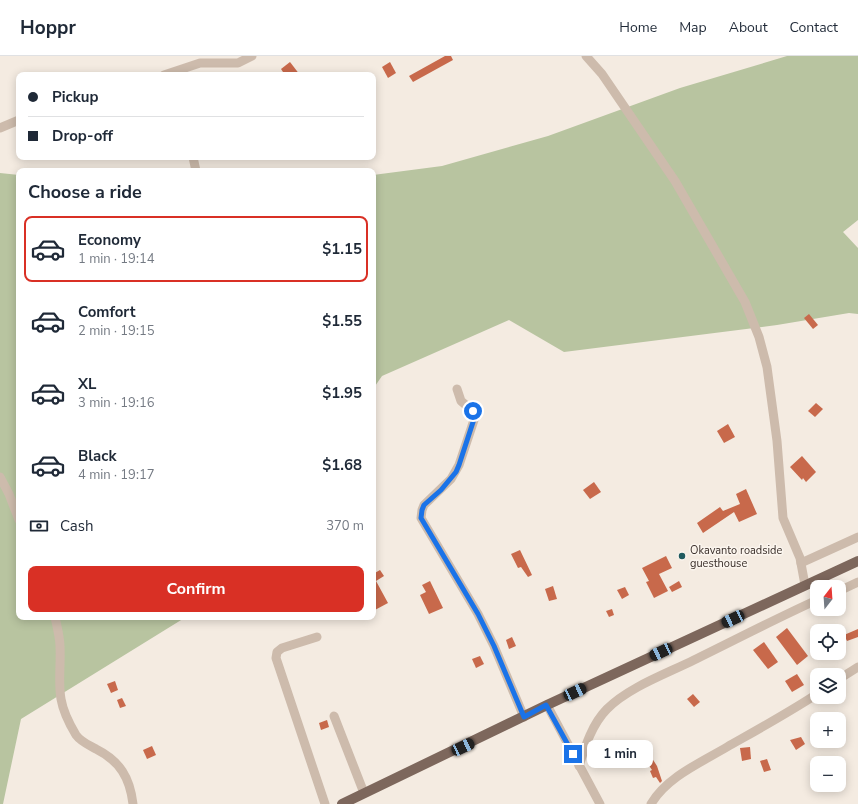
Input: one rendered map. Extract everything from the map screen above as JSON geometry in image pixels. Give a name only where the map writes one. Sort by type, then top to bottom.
[{"type":"main road","points":[[342,804],[546,705],[858,561]]},
{"type":"street","points":[[187,71],[200,63],[238,63],[252,56]]},
{"type":"street","points":[[586,56],[602,74],[675,181],[742,296],[752,317],[767,367],[778,441],[784,518],[801,563],[805,586]]},
{"type":"street","points":[[0,128],[16,121]]},
{"type":"street","points":[[457,389],[461,401],[473,411],[475,416],[456,472],[441,490],[424,505],[421,518],[478,614],[494,646],[524,717]]},
{"type":"street","points":[[0,477],[16,512]]},
{"type":"street","points":[[801,563],[858,537]]},
{"type":"street","points":[[846,588],[858,582]]},
{"type":"street","points":[[579,766],[593,730],[599,719],[614,703],[638,687],[662,674],[810,603]]},
{"type":"street","points":[[56,620],[59,631],[60,683],[63,708],[77,736],[85,743],[108,755],[119,766],[128,780],[132,792],[133,804]]},
{"type":"street","points":[[317,637],[282,648],[277,652],[276,658],[326,804]]},
{"type":"street","points":[[846,675],[858,667]]},
{"type":"street","points":[[651,804],[663,789],[688,770],[810,698]]},
{"type":"street","points":[[546,705],[600,804]]},
{"type":"street","points":[[334,716],[364,794]]},
{"type":"green space","points":[[787,56],[858,56],[858,220],[843,232],[858,248],[858,314],[849,313],[777,325],[564,352],[509,320],[382,376],[376,385],[376,175],[442,166],[548,136],[680,88]]},
{"type":"green space","points":[[0,173],[16,175],[16,620],[181,620],[21,719],[3,804],[0,804]]},
{"type":"building","points":[[445,56],[451,56],[453,60],[413,82],[409,76]]},
{"type":"building","points":[[290,62],[298,72],[283,72],[281,69]]},
{"type":"building","points":[[390,62],[396,73],[388,78],[382,67]]},
{"type":"building","points":[[809,314],[818,325],[813,329],[804,318]]},
{"type":"building","points":[[816,403],[823,409],[815,417],[808,411]]},
{"type":"building","points":[[728,424],[735,437],[724,443],[717,431]]},
{"type":"building","points":[[802,456],[816,472],[806,482],[803,478],[802,480],[790,467]]},
{"type":"building","points":[[594,482],[601,492],[590,499],[583,490]]},
{"type":"building","points":[[746,489],[757,514],[739,522],[734,512],[703,533],[697,523],[720,507],[723,511],[740,504],[736,494]]},
{"type":"building","points":[[520,550],[532,575],[528,577],[521,567],[518,568],[511,554]]},
{"type":"building","points":[[666,556],[672,568],[659,574],[668,591],[654,598],[646,582],[649,581],[642,568]]},
{"type":"building","points":[[380,570],[384,576],[376,581],[376,572]]},
{"type":"building","points":[[376,581],[388,603],[376,609]]},
{"type":"building","points":[[430,581],[443,608],[429,614],[420,595],[426,592],[422,585]]},
{"type":"building","points":[[679,581],[682,587],[672,592],[669,587]]},
{"type":"building","points":[[553,586],[557,599],[549,601],[545,589]]},
{"type":"building","points":[[625,587],[629,595],[622,599],[617,590]]},
{"type":"building","points":[[612,609],[614,615],[609,617],[606,611]]},
{"type":"building","points":[[787,628],[808,656],[797,665],[776,637]]},
{"type":"building","points":[[858,629],[858,637],[847,641],[846,634]]},
{"type":"building","points":[[512,637],[516,646],[509,649],[506,640]]},
{"type":"building","points":[[764,642],[778,662],[768,669],[753,650]]},
{"type":"building","points":[[480,656],[484,664],[476,668],[472,659]]},
{"type":"building","points":[[797,674],[804,685],[792,692],[785,681]]},
{"type":"building","points":[[115,681],[118,690],[111,693],[107,684]]},
{"type":"building","points":[[693,694],[700,702],[694,707],[687,699]]},
{"type":"building","points":[[122,698],[126,706],[120,708],[117,700]]},
{"type":"building","points":[[327,720],[329,727],[321,730],[319,723]]},
{"type":"building","points":[[801,737],[805,744],[796,750],[790,740]]},
{"type":"building","points":[[152,746],[156,755],[147,759],[143,750]]},
{"type":"building","points":[[750,747],[751,759],[742,761],[740,748]]},
{"type":"building","points":[[648,752],[657,766],[662,781],[660,783],[656,777],[653,778],[650,771],[652,770],[642,755]]},
{"type":"building","points":[[767,759],[771,770],[764,772],[760,761]]},
{"type":"place","name":"Okavanto roadside guesthouse","points":[[682,556]]},
{"type":"route","points":[[473,411],[475,416],[472,428],[456,472],[441,490],[424,505],[421,518],[438,549],[478,614],[494,646],[524,717],[546,705],[573,754]]}]
